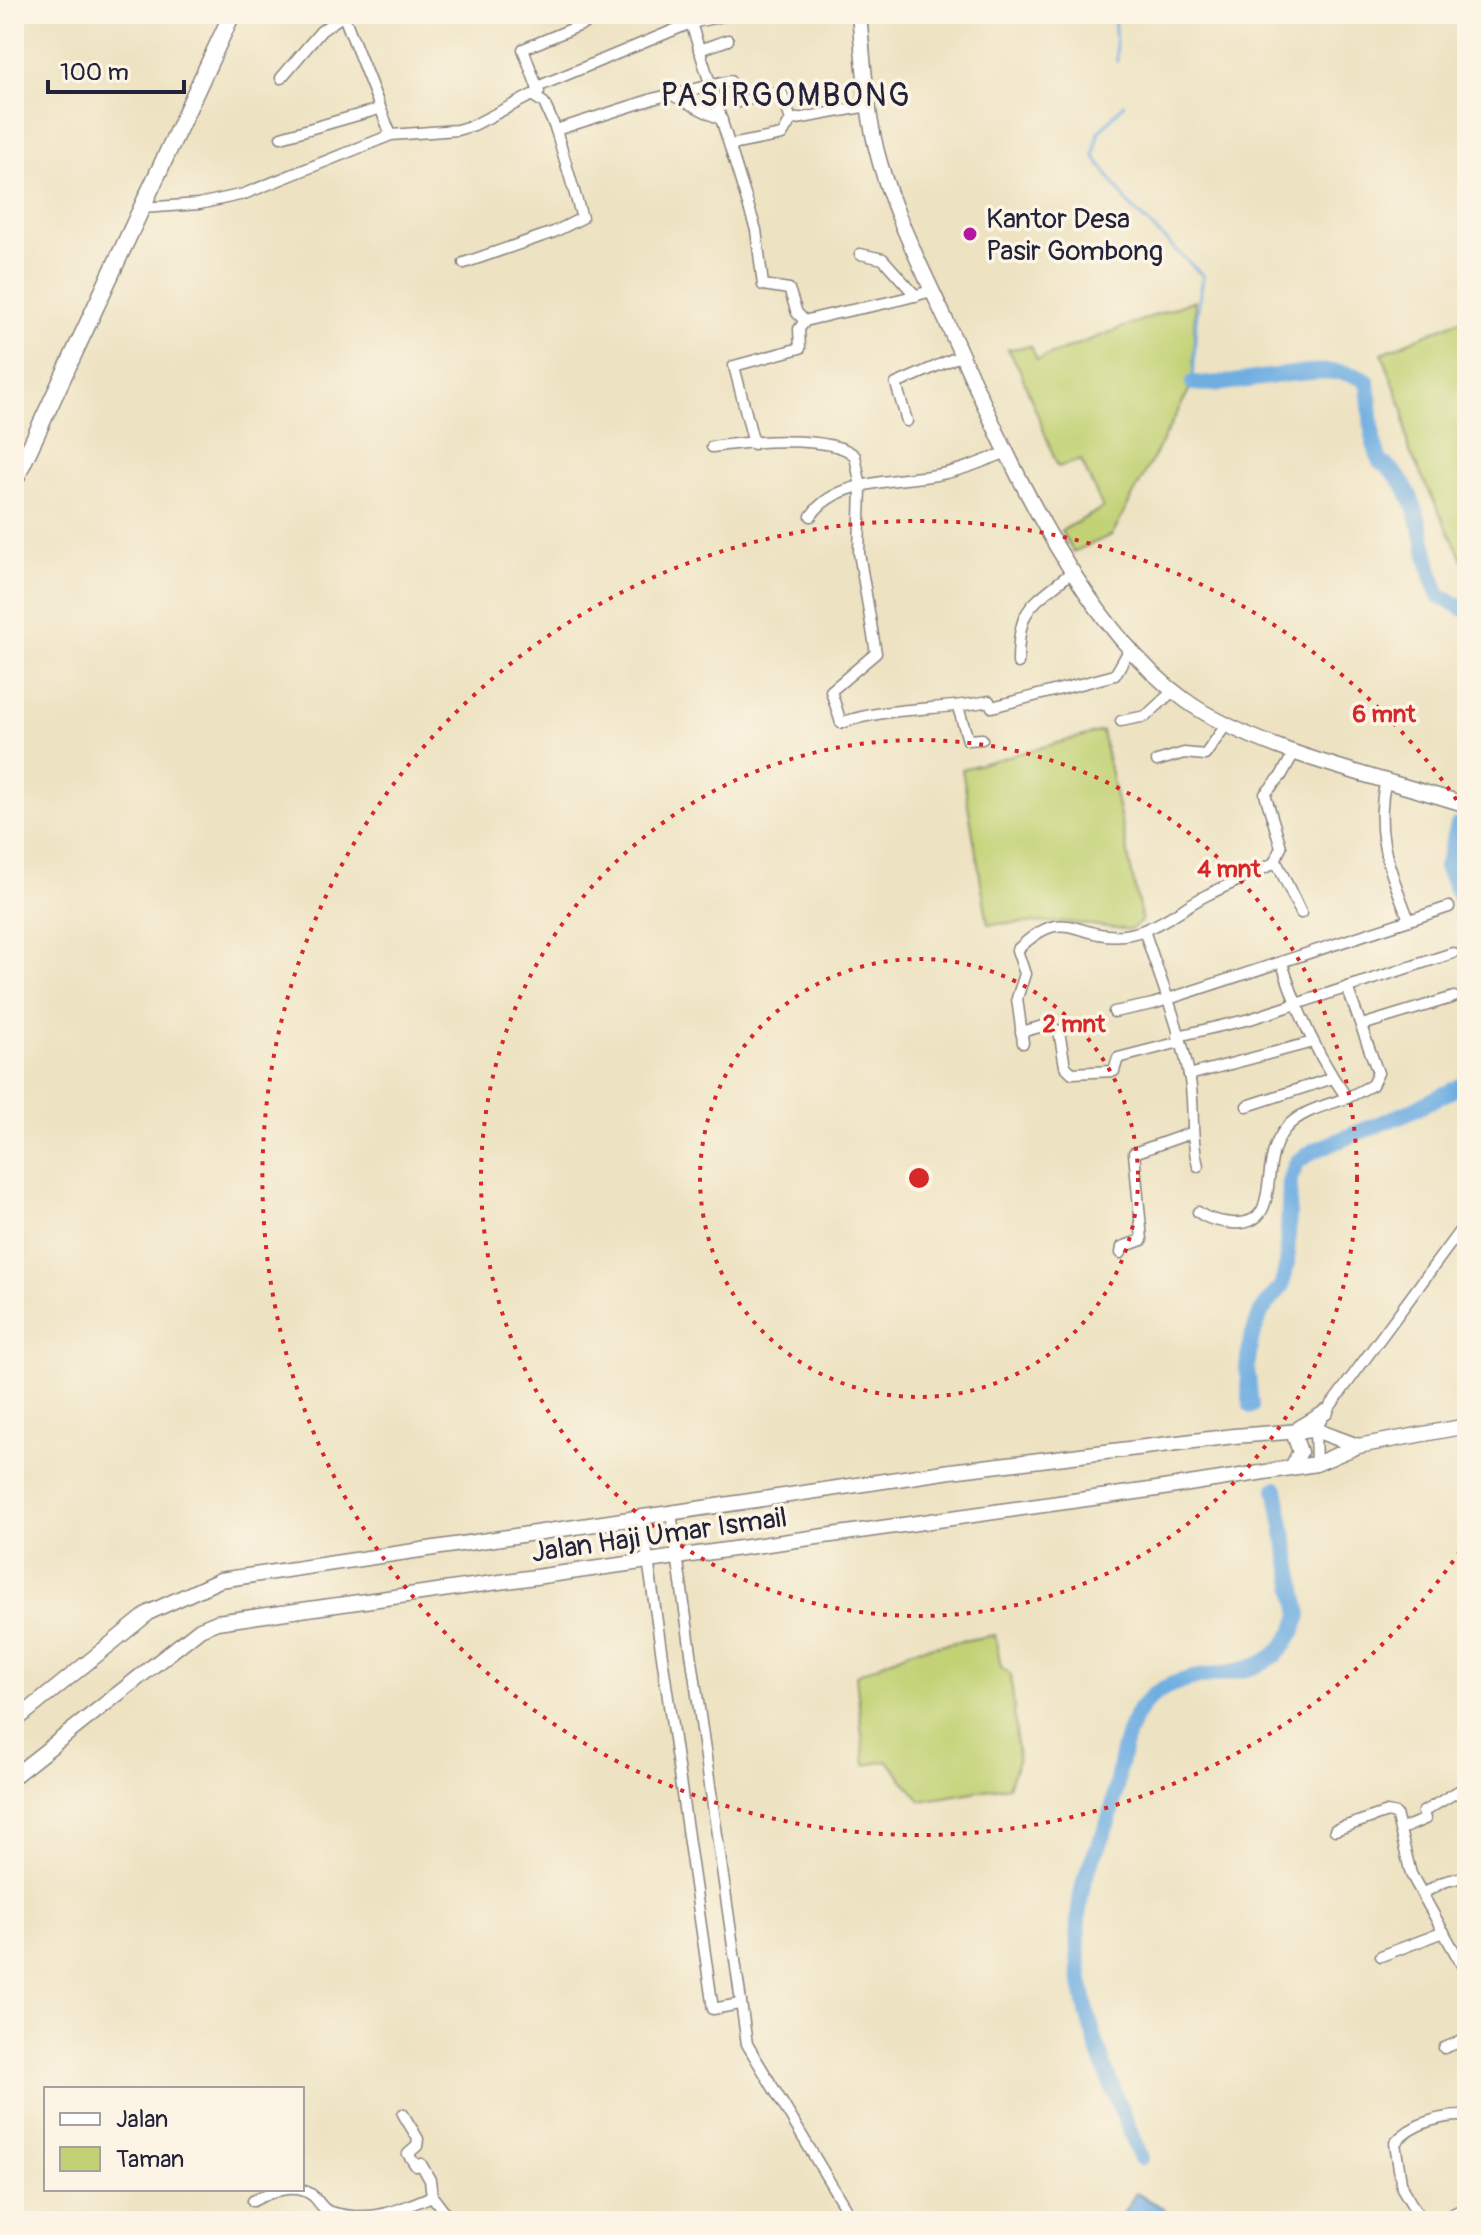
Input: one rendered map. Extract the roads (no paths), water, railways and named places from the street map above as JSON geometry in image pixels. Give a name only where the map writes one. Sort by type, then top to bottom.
[{"type":"main road","points":[[14,482],[232,14]]},
{"type":"main road","points":[[859,14],[868,106],[886,182],[1007,452],[1074,570],[1131,647],[1173,691],[1226,725],[1295,751],[1467,805]]},
{"type":"main road","points":[[1289,1468],[1300,1447],[1288,1432],[1326,1412]]},
{"type":"main road","name":"Jalan Haji Umar Ismail","points":[[14,1776],[200,1629],[217,1622],[1316,1464],[1358,1446],[1467,1426]]},
{"type":"main road","name":"Jalan Haji Umar Ismail","points":[[14,1722],[150,1612],[220,1580],[951,1471],[1234,1436],[1315,1430],[1358,1446]]},
{"type":"street","points":[[281,78],[321,31],[343,15],[391,135]]},
{"type":"street","points":[[142,208],[199,204],[244,194],[391,135],[457,130],[691,23],[726,15]]},
{"type":"street","points":[[464,263],[554,232],[582,218],[556,130],[537,92],[523,49],[586,23]]},
{"type":"street","points":[[691,23],[756,230],[761,281],[766,288],[789,289],[797,313],[805,321]]},
{"type":"street","points":[[699,50],[728,40]]},
{"type":"street","points":[[556,130],[670,94],[730,81]]},
{"type":"street","points":[[738,102],[781,91],[791,120]]},
{"type":"street","points":[[670,94],[722,120]]},
{"type":"street","points":[[731,145],[782,135],[791,120],[868,106]]},
{"type":"street","points":[[281,137],[379,109]]},
{"type":"street","points":[[860,254],[883,259],[916,296]]},
{"type":"street","points":[[754,444],[734,366],[800,348],[799,329],[805,321],[933,290]]},
{"type":"street","points":[[907,421],[896,384],[962,355]]},
{"type":"street","points":[[712,447],[821,443],[843,447],[855,456],[861,487],[859,553],[876,653],[831,691],[841,723],[860,715],[958,707],[989,701],[992,707],[1109,678],[1118,672],[1131,647]]},
{"type":"street","points":[[811,516],[826,499],[861,487],[962,469],[1007,452]]},
{"type":"street","points":[[1018,663],[1022,618],[1029,608],[1074,570]]},
{"type":"street","points":[[1121,721],[1146,716],[1173,691]]},
{"type":"street","points":[[958,707],[968,740],[982,739]]},
{"type":"street","points":[[1157,761],[1184,753],[1205,755],[1226,725]]},
{"type":"street","points":[[1295,751],[1281,776],[1265,790],[1281,847],[1276,861],[1144,930],[1116,935],[1060,925],[1045,927],[1017,950],[1025,974],[1017,998],[1022,1037],[1047,1025],[1059,1031],[1065,1066],[1072,1073],[1114,1071],[1118,1058],[1453,953]]},
{"type":"street","points":[[1386,779],[1380,820],[1385,858],[1409,920]]},
{"type":"street","points":[[1276,861],[1301,913]]},
{"type":"street","points":[[1114,1012],[1282,963],[1449,907]]},
{"type":"street","points":[[1144,930],[1189,1075],[1195,1118],[1191,1133],[1198,1166]]},
{"type":"street","points":[[1282,963],[1295,1004],[1313,1042],[1347,1098]]},
{"type":"street","points":[[1198,1212],[1228,1223],[1246,1224],[1260,1217],[1266,1206],[1269,1164],[1283,1131],[1297,1118],[1372,1085],[1378,1073],[1347,987]]},
{"type":"street","points":[[1362,1025],[1454,997]]},
{"type":"street","points":[[1189,1075],[1313,1042]]},
{"type":"street","points":[[1247,1106],[1333,1078]]},
{"type":"street","points":[[1121,1253],[1121,1247],[1142,1240],[1134,1153],[1191,1133]]},
{"type":"street","points":[[1316,1464],[1315,1430],[1326,1412],[1467,1221]]},
{"type":"street","points":[[671,1513],[739,2004],[753,2057],[853,2221]]},
{"type":"street","points":[[642,1518],[713,2009],[739,2004]]},
{"type":"street","points":[[1402,1829],[1425,1819],[1423,1812],[1467,1786]]},
{"type":"street","points":[[1335,1830],[1387,1812],[1396,1814],[1411,1874],[1467,1974]]},
{"type":"street","points":[[1422,1894],[1443,1882],[1467,1876]]},
{"type":"street","points":[[1381,1956],[1444,1932]]},
{"type":"street","points":[[1444,2048],[1467,2039]]},
{"type":"street","points":[[403,2114],[418,2139],[417,2146],[408,2154],[416,2166],[421,2164],[430,2180],[432,2196],[451,2221]]},
{"type":"street","points":[[1464,2215],[1421,2220],[1402,2188],[1395,2143],[1408,2130],[1440,2118],[1467,2116]]},
{"type":"street","points":[[253,2201],[273,2191]]},
{"type":"street","points":[[304,2191],[328,2211],[374,2217],[399,2212],[432,2196]]},
{"type":"water","points":[[1136,2193],[1165,2209],[1160,2221],[1118,2221]]},
{"type":"waterway","points":[[1114,14],[1117,61]]},
{"type":"waterway","points":[[1124,104],[1098,133],[1094,156],[1130,206],[1203,276],[1196,321],[1193,383]]},
{"type":"waterway","points":[[1193,383],[1235,382],[1309,372],[1352,375],[1368,382],[1373,440],[1380,462],[1394,473],[1413,504],[1439,596],[1467,610]]},
{"type":"waterway","points":[[1458,825],[1446,867],[1467,912]]},
{"type":"waterway","points":[[1251,1406],[1247,1368],[1251,1340],[1261,1312],[1282,1285],[1287,1264],[1290,1179],[1297,1162],[1313,1151],[1406,1113],[1467,1083]]},
{"type":"waterway","points":[[1141,2158],[1102,2060],[1083,1994],[1078,1960],[1082,1890],[1110,1816],[1125,1742],[1137,1713],[1159,1691],[1178,1682],[1257,1665],[1274,1655],[1289,1639],[1300,1615],[1276,1489]]},
{"type":"place","name":"Kantor Desa Pasir Gombong","points":[[970,234]]},
{"type":"district","name":"PASIRGOMBONG","points":[[786,95]]}]
